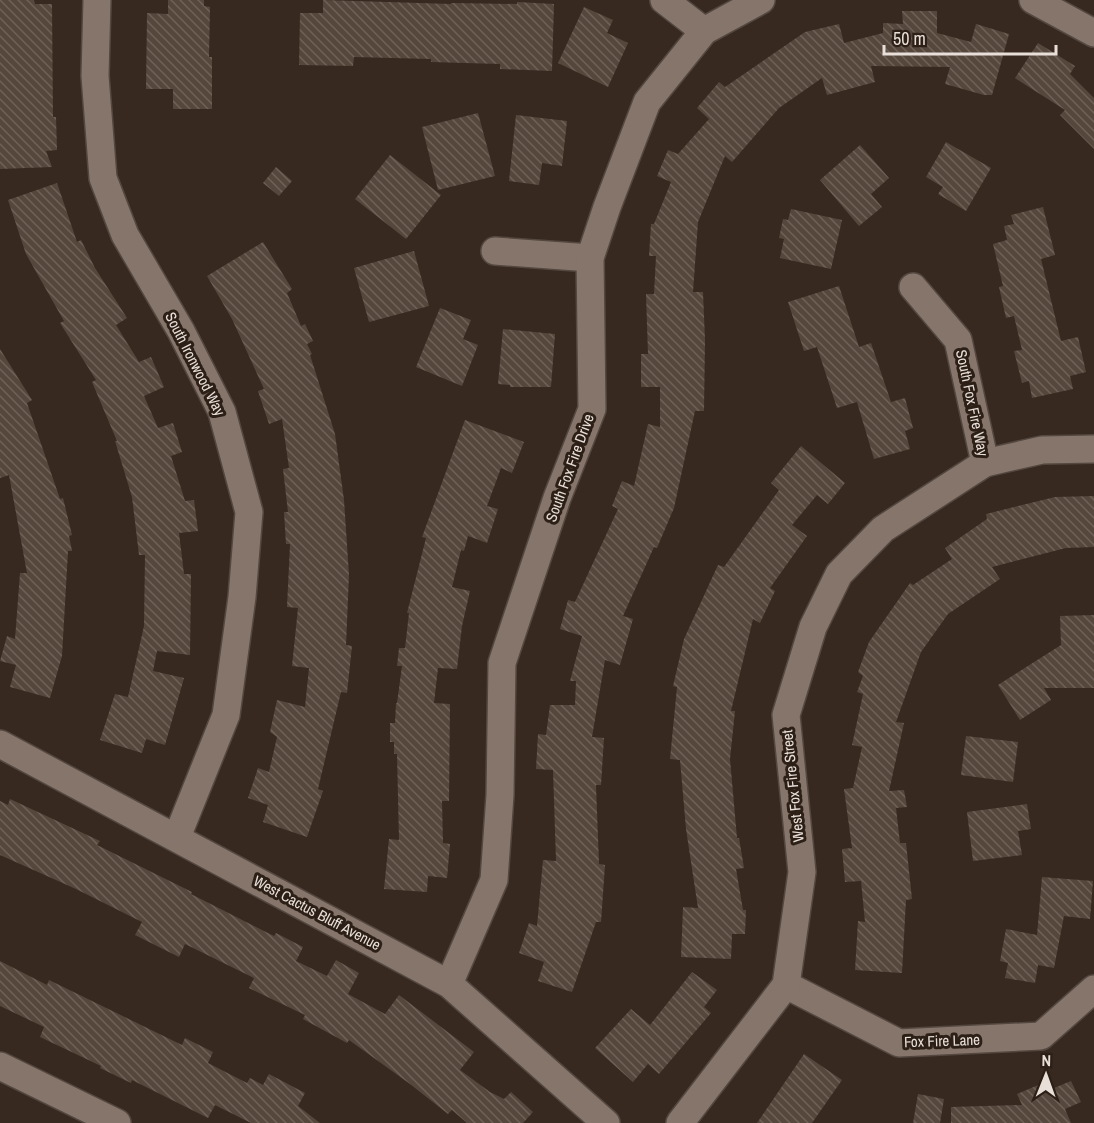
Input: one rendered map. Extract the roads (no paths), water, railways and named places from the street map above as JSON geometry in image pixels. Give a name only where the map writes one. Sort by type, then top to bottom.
[{"type":"street","name":"South Ironwood Way","points":[[97,0],[94,76],[103,178],[125,235],[181,331],[222,412],[249,512],[242,597],[226,715],[177,837]]},
{"type":"street","points":[[664,0],[704,31]]},
{"type":"street","name":"South Fox Fire Drive","points":[[449,984],[494,880],[500,795],[502,663],[557,498],[592,409],[590,258],[646,102],[704,31],[761,0]]},
{"type":"street","points":[[1033,0],[1094,33]]},
{"type":"street","points":[[495,251],[590,258]]},
{"type":"street","name":"South Fox Fire Way","points":[[913,287],[958,340],[985,463]]},
{"type":"street","name":"West Fox Fire Street","points":[[680,1123],[786,985],[802,872],[786,715],[813,627],[839,574],[883,529],[985,463],[1042,450],[1094,449]]},
{"type":"street","name":"West Cactus Bluff Avenue","points":[[0,744],[449,984],[606,1123]]},
{"type":"street","name":"Fox Fire Lane","points":[[786,985],[899,1043],[1041,1036],[1094,989]]},
{"type":"street","points":[[0,1066],[117,1123]]}]
